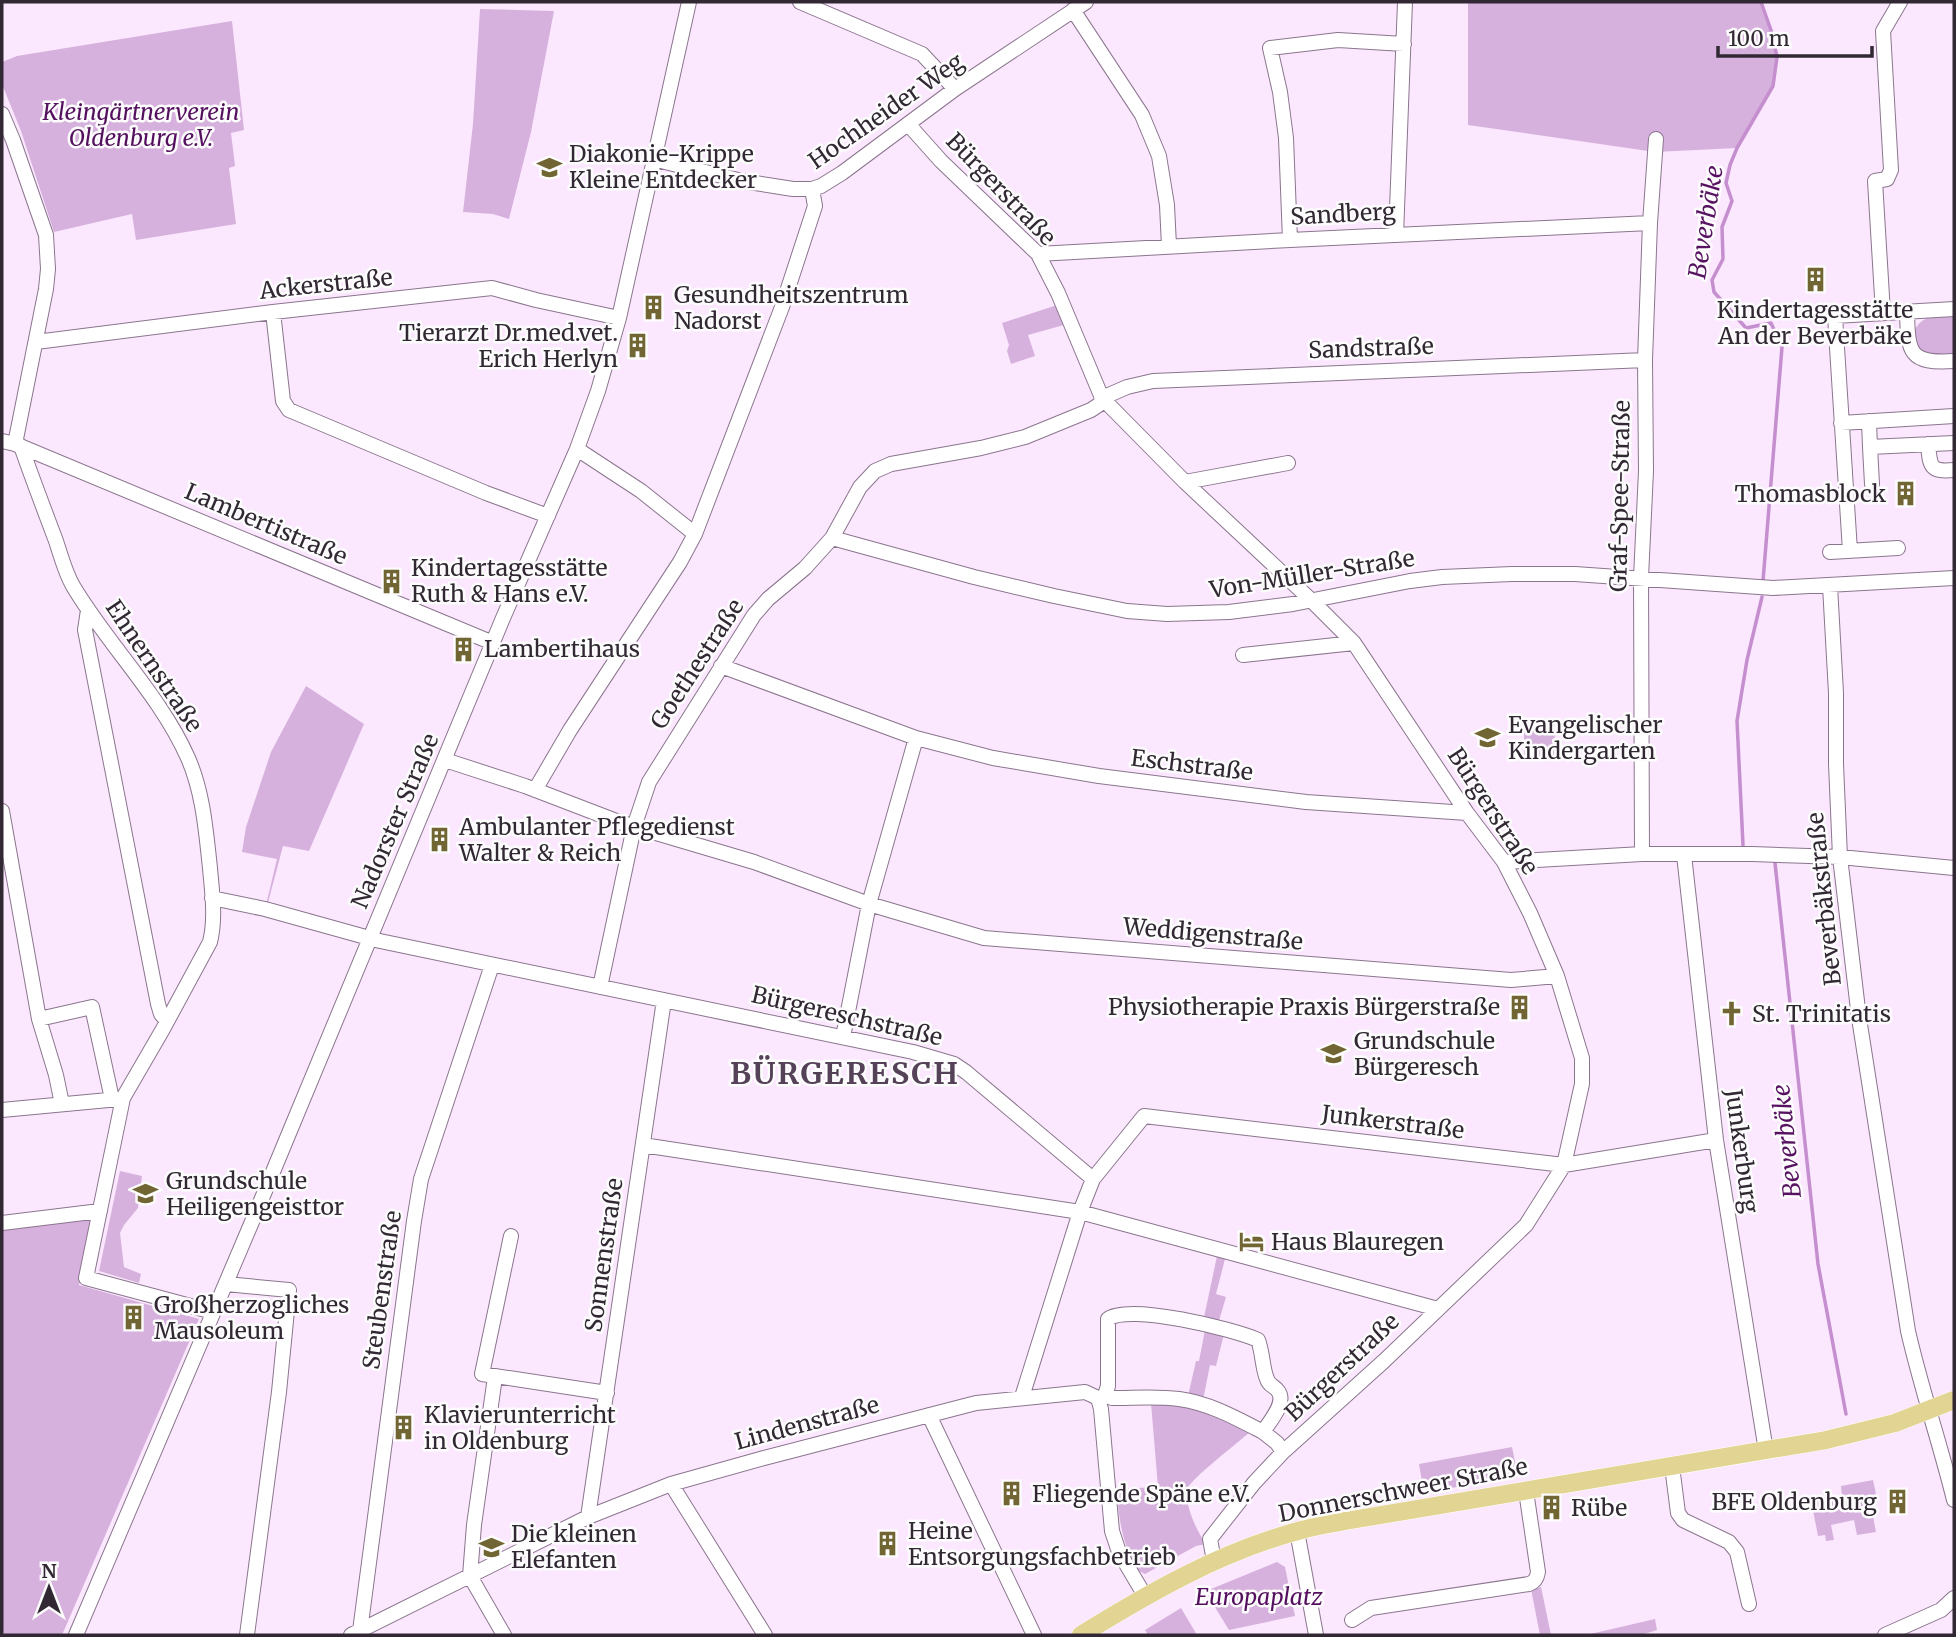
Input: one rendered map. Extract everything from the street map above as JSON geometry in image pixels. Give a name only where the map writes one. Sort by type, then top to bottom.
[{"type":"main road","name":"Donnerschweer Straße","points":[[1081,1635],[1182,1576],[1214,1561],[1297,1531],[1854,1434],[1929,1411],[1954,1400]]},
{"type":"street","name":"Nadorster Straße","points":[[76,1635],[577,449],[598,391],[618,318],[689,2]]},
{"type":"street","points":[[800,2],[922,54],[955,89]]},
{"type":"street","name":"Hochheider Weg","points":[[653,159],[742,181],[793,189],[821,186],[955,89],[1086,2]]},
{"type":"street","points":[[1396,235],[1405,2]]},
{"type":"street","points":[[1883,313],[1875,181],[1887,179],[1891,170],[1883,32],[1900,2]]},
{"type":"street","points":[[1073,10],[1142,115],[1158,156],[1167,205],[1169,246]]},
{"type":"street","points":[[1290,240],[1286,138],[1280,92],[1270,48],[1338,40],[1404,44]]},
{"type":"street","points":[[2,114],[46,235],[48,269],[36,342],[12,444]]},
{"type":"street","name":"Bürgerstraße","points":[[908,124],[942,161],[1038,254],[1058,293],[1102,398],[1185,482],[1354,643],[1466,813],[1504,862],[1558,976],[1582,1058],[1582,1084],[1564,1165],[1526,1225],[1384,1361],[1283,1452],[1254,1483],[1210,1539],[1214,1561]]},
{"type":"street","name":"Graf-Spee-Straße","points":[[1642,854],[1641,578],[1646,471],[1645,360],[1656,139]]},
{"type":"street","points":[[535,790],[570,730],[680,562],[695,534],[782,307],[815,206],[812,189]]},
{"type":"street","name":"Sandberg","points":[[1038,254],[1650,223]]},
{"type":"street","name":"Ackerstraße","points":[[36,342],[492,288],[618,318]]},
{"type":"street","points":[[1850,551],[1835,316],[1954,309]]},
{"type":"street","points":[[1906,312],[1908,338],[1914,353],[1927,362],[1954,361]]},
{"type":"street","points":[[273,313],[283,401],[289,410],[486,493],[548,516]]},
{"type":"street","name":"Sandstraße","points":[[1102,398],[1127,387],[1153,381],[1645,360]]},
{"type":"street","name":"Goethestraße","points":[[600,987],[634,827],[649,782],[748,624],[768,599],[805,568],[832,538],[860,487],[875,471],[891,464],[1026,437],[1091,410],[1100,404],[1102,398]]},
{"type":"street","points":[[1841,423],[1954,416]]},
{"type":"street","points":[[1869,421],[1872,484]]},
{"type":"street","points":[[1870,447],[1954,443]]},
{"type":"street","name":"Ehnernstraße","points":[[12,444],[71,582],[88,610],[121,652],[189,760],[199,789],[208,848],[212,898],[211,942],[167,1021],[118,1099],[86,1278],[213,1312]]},
{"type":"street","name":"Lambertistraße","points":[[12,444],[493,643]]},
{"type":"street","points":[[1928,444],[1931,466],[1938,471],[1954,470]]},
{"type":"street","points":[[577,449],[641,491],[695,534]]},
{"type":"street","points":[[1185,482],[1288,463]]},
{"type":"street","name":"Von-Müller-Straße","points":[[832,538],[974,577],[1127,611],[1167,614],[1209,614],[1272,607],[1374,587],[1442,578],[1539,574],[1773,588],[1954,578]]},
{"type":"street","points":[[1830,552],[1898,548]]},
{"type":"street","name":"Beverbäkstraße","points":[[1830,586],[1840,857],[1859,1018],[1908,1331],[1919,1380],[1950,1463],[1954,1500]]},
{"type":"street","points":[[88,610],[85,630],[103,726],[158,1004],[167,1021]]},
{"type":"street","points":[[1243,655],[1354,643]]},
{"type":"street","name":"Eschstraße","points":[[721,666],[916,738],[993,758],[1099,776],[1306,802],[1466,813]]},
{"type":"street","points":[[843,1037],[869,904],[916,738]]},
{"type":"street","name":"Weddigenstraße","points":[[445,760],[634,827],[754,862],[869,904],[984,938],[1511,980],[1558,976]]},
{"type":"street","points":[[2,811],[39,1019],[62,1104]]},
{"type":"street","points":[[1504,862],[1642,854],[1752,854],[1840,857],[1954,868]]},
{"type":"street","name":"Junkerburg","points":[[1684,855],[1716,1140],[1766,1451]]},
{"type":"street","name":"Bürgereschstraße","points":[[212,898],[264,909],[370,939],[843,1037],[954,1064],[1093,1179]]},
{"type":"street","name":"Steubenstraße","points":[[355,1633],[421,1179],[492,965]]},
{"type":"street","name":"Sonnenstraße","points":[[588,1517],[664,1000]]},
{"type":"street","points":[[2,1110],[118,1099],[92,1007],[39,1019]]},
{"type":"street","name":"Junkerstraße","points":[[1093,1179],[1144,1116],[1564,1165],[1716,1140]]},
{"type":"street","points":[[643,1145],[1080,1212],[1437,1309]]},
{"type":"street","points":[[1022,1398],[1080,1212],[1093,1179]]},
{"type":"street","points":[[2,1223],[100,1211]]},
{"type":"street","points":[[511,1236],[482,1374],[607,1393]]},
{"type":"street","points":[[226,1284],[289,1290],[247,1635]]},
{"type":"street","points":[[1145,1597],[1119,1552],[1112,1531],[1101,1409],[1102,1397],[1108,1386],[1108,1319],[1113,1315],[1126,1314],[1170,1317],[1258,1340],[1266,1379],[1277,1389],[1281,1398],[1280,1405],[1262,1432]]},
{"type":"street","points":[[495,1377],[474,1525],[470,1576],[503,1635]]},
{"type":"street","name":"Lindenstraße","points":[[355,1633],[588,1517],[671,1484],[976,1403],[1085,1392],[1112,1398],[1182,1399],[1221,1411],[1262,1432],[1277,1443],[1283,1452]]},
{"type":"street","points":[[929,1415],[1034,1635]]},
{"type":"street","points":[[1672,1466],[1678,1513],[1683,1520],[1734,1546],[1749,1604]]},
{"type":"street","points":[[671,1484],[765,1635]]},
{"type":"street","points":[[1352,1620],[1371,1608],[1533,1583],[1538,1572],[1526,1491]]},
{"type":"street","points":[[1297,1531],[1316,1635]]},
{"type":"street","points":[[1885,1635],[1948,1610],[1954,1598]]},
{"type":"green space","points":[[1468,2],[1761,2],[1777,55],[1773,86],[1737,148],[1655,152],[1468,125]]},
{"type":"green space","points":[[480,9],[554,11],[531,132],[509,219],[493,214],[463,212],[473,124]]},
{"type":"green space","name":"Kleingärtnerverein Oldenburg e.V.","points":[[232,21],[244,130],[231,133],[235,166],[229,168],[236,224],[136,240],[132,214],[54,232],[21,131],[2,84],[2,62],[17,56]]},
{"type":"green space","points":[[1063,303],[1071,323],[1028,335],[1035,356],[1011,364],[1007,351],[1009,345],[1002,323]]},
{"type":"green space","points":[[1954,314],[1954,357],[1935,358],[1918,350],[1914,332],[1921,322],[1931,317]]},
{"type":"green space","points":[[306,686],[364,724],[309,851],[283,846],[266,910],[277,859],[242,852],[246,827],[271,752]]},
{"type":"green space","points":[[1524,729],[1555,729],[1554,759],[1524,758]]},
{"type":"green space","points":[[120,1171],[142,1176],[138,1208],[120,1233],[124,1267],[141,1274],[139,1283],[99,1271]]},
{"type":"green space","points":[[92,1220],[79,1285],[199,1319],[62,1635],[4,1635],[2,1229]]},
{"type":"green space","points":[[1217,1256],[1225,1259],[1216,1294],[1226,1297],[1218,1324],[1203,1322]]},
{"type":"green space","points":[[1205,1330],[1224,1334],[1216,1366],[1210,1365],[1203,1400],[1188,1396]]},
{"type":"green space","points":[[1151,1403],[1202,1412],[1250,1432],[1188,1488],[1189,1509],[1206,1544],[1196,1546],[1145,1574],[1137,1570],[1124,1540],[1116,1489],[1158,1487]]},
{"type":"green space","points":[[1512,1447],[1518,1476],[1424,1493],[1419,1464]]},
{"type":"green space","points":[[1873,1480],[1876,1494],[1869,1496],[1876,1532],[1857,1535],[1854,1520],[1831,1525],[1834,1540],[1826,1541],[1825,1535],[1818,1536],[1811,1500],[1842,1496],[1841,1486]]},
{"type":"green space","name":"Europaplatz","points":[[1277,1562],[1285,1567],[1295,1616],[1229,1630],[1208,1596],[1211,1589]]},
{"type":"green space","points":[[1541,1587],[1551,1635],[1540,1635],[1531,1589]]},
{"type":"green space","points":[[1181,1608],[1197,1635],[1148,1635],[1145,1630]]},
{"type":"green space","points":[[1655,1619],[1657,1630],[1641,1635],[1586,1635]]},
{"type":"waterway","name":"Beverbäke","points":[[1761,2],[1777,57],[1773,86],[1730,165],[1726,183],[1732,201],[1722,227],[1723,259],[1712,280],[1714,292],[1746,328],[1771,323],[1782,347],[1763,581]]},
{"type":"waterway","name":"Beverbäke","points":[[1743,845],[1737,721],[1747,660],[1762,597]]},
{"type":"waterway","name":"Beverbäke","points":[[1775,863],[1818,1264],[1846,1414]]},
{"type":"place","name":"Diakonie-Krippe Kleine Entdecker","points":[[549,167]]},
{"type":"place","name":"Kindertagesstätte An der Beverbäke","points":[[1815,280]]},
{"type":"place","name":"Gesundheitszentrum Nadorst","points":[[654,308]]},
{"type":"place","name":"Tierarzt Dr.med.vet. Erich Herlyn","points":[[638,346]]},
{"type":"place","name":"Thomasblock","points":[[1906,494]]},
{"type":"place","name":"Kindertagesstätte Ruth & Hans e.V.","points":[[391,581]]},
{"type":"place","name":"Lambertihaus","points":[[464,649]]},
{"type":"place","name":"Evangelischer Kindergarten","points":[[1488,738]]},
{"type":"place","name":"Ambulanter Pflegedienst Walter & Reich","points":[[439,840]]},
{"type":"place","name":"Physiotherapie Praxis Bürgerstraße","points":[[1520,1007]]},
{"type":"place","name":"St. Trinitatis","points":[[1732,1014]]},
{"type":"place","name":"Grundschule Bürgeresch","points":[[1334,1054]]},
{"type":"place","name":"Grundschule Heiligengeisttor","points":[[146,1194]]},
{"type":"place","name":"Haus Blauregen","points":[[1251,1242]]},
{"type":"place","name":"Großherzogliches Mausoleum","points":[[134,1318]]},
{"type":"place","name":"Klavierunterricht in Oldenburg","points":[[404,1428]]},
{"type":"place","name":"Fliegende Späne e.V.","points":[[1012,1494]]},
{"type":"place","name":"BFE Oldenburg","points":[[1897,1502]]},
{"type":"place","name":"Rübe","points":[[1551,1508]]},
{"type":"place","name":"Heine Entsorgungsfachbetrieb","points":[[888,1544]]},
{"type":"place","name":"Die kleinen Elefanten","points":[[491,1547]]},
{"type":"district","name":"BÜRGERESCH","points":[[845,1074]]}]
